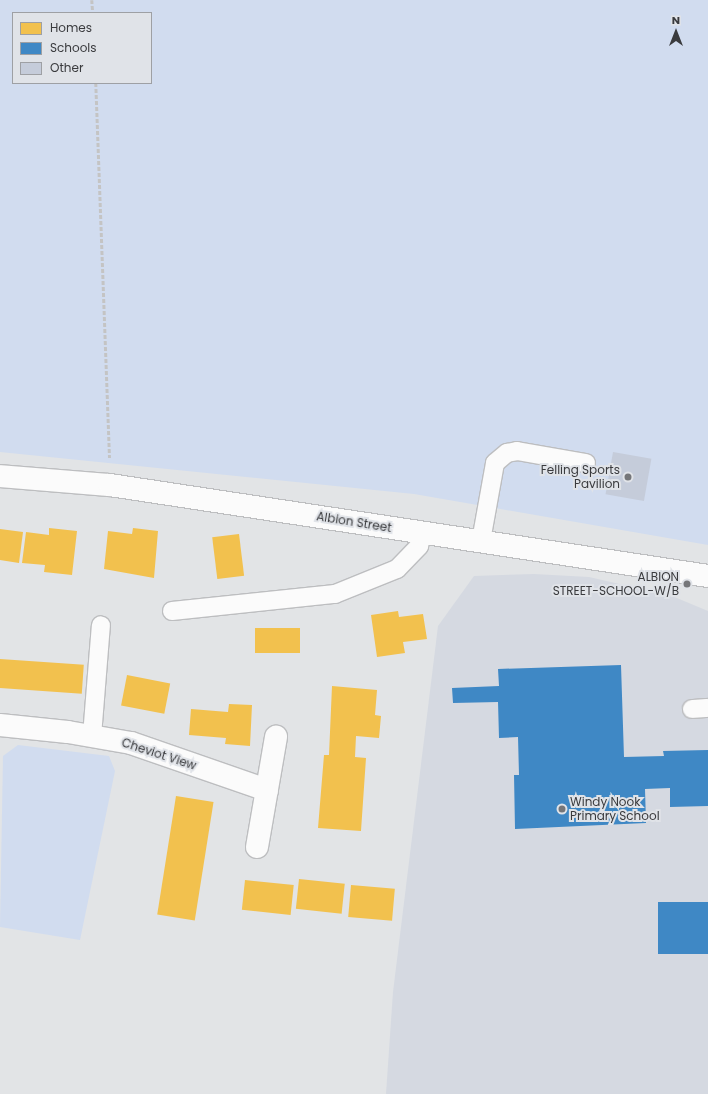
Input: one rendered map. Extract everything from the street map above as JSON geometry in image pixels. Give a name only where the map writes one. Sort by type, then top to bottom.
[{"type":"street","name":"Albion Street","points":[[0,476],[110,485],[708,576]]},
{"type":"street","name":"Cheviot View","points":[[0,725],[92,736],[131,743],[267,790]]},
{"type":"street","points":[[257,847],[276,737]]},
{"type":"lane","points":[[481,541],[495,463],[507,452],[518,450],[586,463]]},
{"type":"lane","points":[[172,611],[335,594],[397,569],[419,546],[422,532]]},
{"type":"lane","points":[[92,736],[101,625]]},
{"type":"path","points":[[92,0],[93,12]]},
{"type":"path","points":[[96,84],[110,463]]},
{"type":"shaded area","points":[[0,0],[708,0],[708,545],[414,494],[0,452]]},
{"type":"shaded area","name":"Windy Nook Primary School","points":[[534,574],[589,577],[672,596],[708,611],[708,1094],[386,1094],[393,992],[438,626],[474,576]]},
{"type":"shaded area","points":[[18,745],[109,756],[115,771],[80,940],[0,927],[3,756]]},
{"type":"building: Homes","points":[[49,528],[77,531],[72,575],[44,572],[45,565],[22,563],[26,532],[49,535]]},
{"type":"building: Homes","points":[[133,528],[158,531],[154,578],[104,569],[108,531],[132,534]]},
{"type":"building: Homes","points":[[0,529],[23,532],[19,563],[0,560]]},
{"type":"building: Homes","points":[[239,534],[244,576],[217,579],[212,537]]},
{"type":"building: Homes","points":[[398,611],[399,617],[423,614],[427,639],[403,642],[405,653],[377,657],[371,615]]},
{"type":"building: Homes","points":[[255,628],[300,628],[300,653],[255,653]]},
{"type":"building: Homes","points":[[0,659],[84,665],[82,694],[0,688]]},
{"type":"building: Homes","points":[[127,675],[170,683],[164,714],[121,705]]},
{"type":"building: Homes","points":[[332,686],[377,690],[375,715],[381,716],[379,738],[356,736],[355,757],[366,758],[361,831],[318,828],[324,755],[329,755]]},
{"type":"building: Homes","points":[[229,704],[252,705],[250,746],[225,744],[226,738],[189,735],[191,709],[228,712]]},
{"type":"building: Homes","points":[[176,796],[214,802],[195,920],[157,915]]},
{"type":"building: Homes","points":[[299,879],[345,884],[342,914],[296,909]]},
{"type":"building: Homes","points":[[245,880],[294,885],[291,915],[242,910]]},
{"type":"building: Homes","points":[[351,885],[395,889],[392,921],[348,917]]},
{"type":"building: Schools","points":[[621,665],[624,757],[664,756],[663,751],[708,750],[708,806],[670,807],[670,788],[645,789],[646,823],[515,829],[514,775],[519,775],[518,737],[499,738],[498,702],[453,703],[452,688],[499,686],[498,669]]},
{"type":"building: Schools","points":[[658,902],[708,902],[708,954],[658,954]]},
{"type":"building: Other","name":"Felling Sports Pavilion","points":[[613,452],[651,459],[644,501],[606,494]]},
{"type":"place","name":"Felling Sports Pavilion","points":[[628,477]]},
{"type":"place","name":"ALBION STREET-SCHOOL-W/B","points":[[687,584]]},
{"type":"place","name":"Windy Nook Primary School","points":[[562,809]]}]
